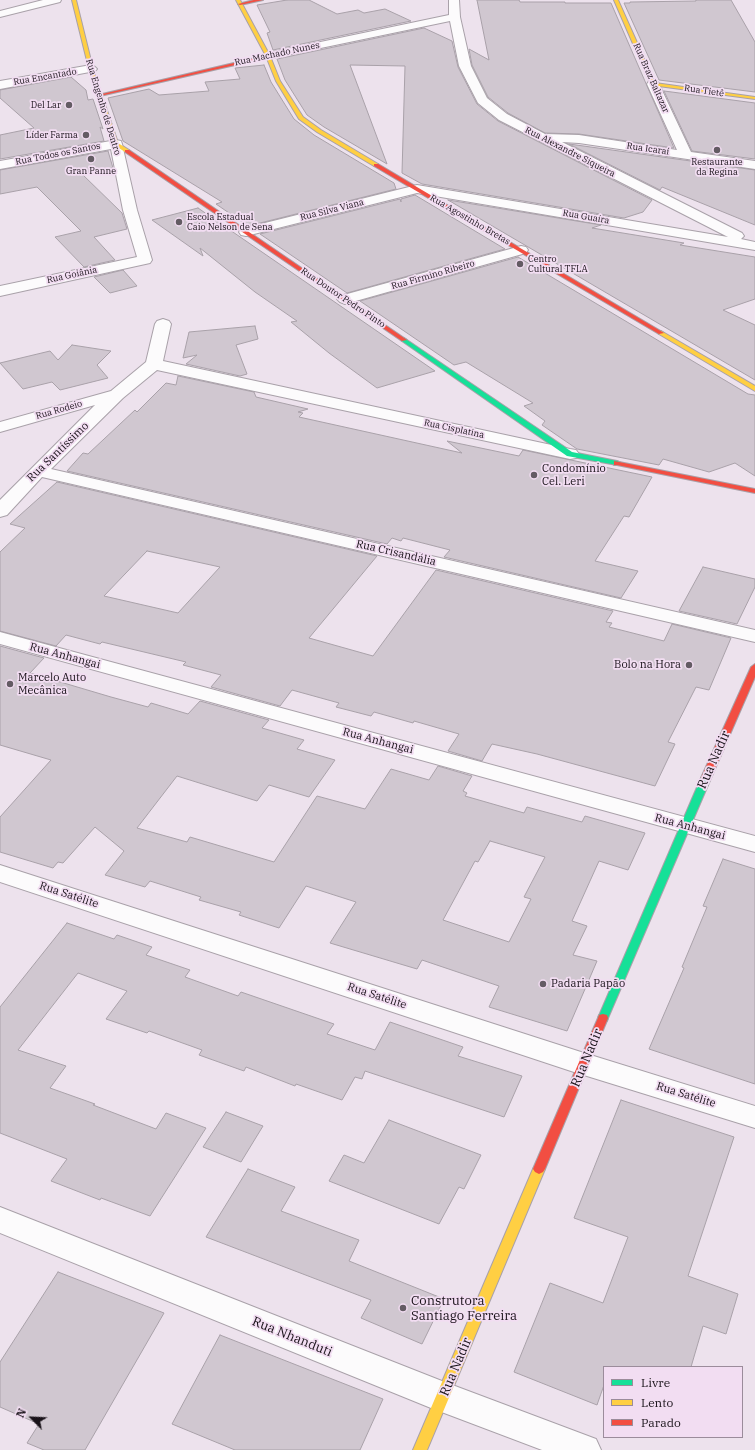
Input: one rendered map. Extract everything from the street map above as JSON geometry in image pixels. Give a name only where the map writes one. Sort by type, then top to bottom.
[{"type":"street","points":[[0,14],[56,0]]},
{"type":"street","name":"Rua Engenho de Dentro","points":[[74,0],[90,69],[116,144],[130,210],[145,260]]},
{"type":"street","points":[[239,2],[261,0]]},
{"type":"street","name":"Rua Alexandre Siqueira","points":[[454,0],[465,66],[482,100],[503,117],[540,137],[755,245]]},
{"type":"street","name":"Rua Braz Baltazar","points":[[616,0],[686,155]]},
{"type":"street","name":"Rua Agostinho Bretas","points":[[239,2],[268,56],[278,82],[301,118],[319,131],[755,389]]},
{"type":"street","name":"Rua Machado Nunes","points":[[100,95],[268,56],[456,17]]},
{"type":"street","name":"Rua Encantado","points":[[0,84],[90,69]]},
{"type":"street","name":"Rua Tietê","points":[[653,84],[755,98]]},
{"type":"street","name":"Rua Icaraí","points":[[540,137],[578,139],[755,165]]},
{"type":"street","name":"Rua Todos os Santos","points":[[0,165],[116,144]]},
{"type":"street","name":"Rua Doutor Pedro Pinto","points":[[116,144],[570,454]]},
{"type":"street","name":"Rua Silva Viana","points":[[246,232],[417,189]]},
{"type":"street","name":"Rua Guaíra","points":[[417,189],[755,245]]},
{"type":"street","name":"Rua Firmino Ribeiro","points":[[345,299],[520,250]]},
{"type":"street","name":"Rua Goiânia","points":[[0,291],[145,260]]},
{"type":"street","points":[[117,394],[154,364],[163,324]]},
{"type":"street","name":"Rua Cisplatina","points":[[154,364],[570,454],[755,492]]},
{"type":"street","name":"Rua Rodeio","points":[[0,426],[117,394]]},
{"type":"street","name":"Rua Santíssimo","points":[[0,511],[38,471],[117,394]]},
{"type":"street","name":"Rua Crisandália","points":[[38,471],[755,636]]},
{"type":"street","name":"Rua Anhangai","points":[[0,638],[755,844]]},
{"type":"street","name":"Rua Nadir","points":[[420,1450],[686,824],[755,667]]},
{"type":"street","name":"Rua Satélite","points":[[0,873],[584,1064],[755,1117]]},
{"type":"street","name":"Rua Nhanduti","points":[[0,1220],[443,1397],[584,1450]]},
{"type":"building","points":[[287,0],[309,0],[337,14],[358,10],[364,13],[385,9],[411,21],[273,50],[267,33],[270,32],[257,5]]},
{"type":"building","points":[[477,0],[611,3],[674,148],[579,134],[545,133],[508,113],[488,97],[472,65],[469,49],[489,60]]},
{"type":"building","points":[[731,0],[755,42],[755,92],[659,80],[624,3]]},
{"type":"building","points":[[424,28],[452,41],[458,67],[477,104],[498,121],[652,200],[643,212],[624,218],[422,184],[402,173],[405,66],[350,65],[387,164],[324,127],[307,115],[285,80],[277,59]]},
{"type":"building","points":[[264,65],[271,82],[294,119],[314,135],[394,183],[396,189],[248,226],[216,204],[222,202],[123,141],[108,98],[149,89],[159,95],[209,91],[205,82],[240,79],[235,68]]},
{"type":"building","points":[[71,77],[86,90],[88,100],[93,99],[103,129],[100,127],[104,141],[0,159],[0,135],[34,128],[0,98],[0,90]]},
{"type":"building","points":[[664,91],[755,103],[755,159],[692,151]]},
{"type":"building","points":[[569,144],[755,170],[755,225],[662,187],[660,190]]},
{"type":"building","points":[[108,151],[113,168],[82,174],[122,213],[127,229],[94,237],[115,260],[84,267],[55,237],[81,231],[37,187],[0,194],[0,170]]},
{"type":"building","points":[[415,195],[505,249],[347,293],[260,234],[400,199],[401,202],[401,199]]},
{"type":"building","points":[[448,200],[601,225],[592,228],[684,243],[680,245],[755,257],[755,299],[723,310],[755,325],[755,380]]},
{"type":"building","points":[[198,208],[435,371],[377,388],[329,353],[291,322],[297,321],[255,292],[200,248],[203,256],[152,220]]},
{"type":"building","points":[[518,257],[748,394],[755,395],[755,476],[735,463],[709,472],[663,459],[659,465],[577,449],[542,425],[545,421],[524,406],[533,403],[466,362],[454,365],[360,301]]},
{"type":"building","points":[[123,270],[137,286],[110,293],[94,277]]},
{"type":"building","points":[[255,326],[258,339],[236,345],[247,374],[240,376],[186,364],[197,355],[183,358],[189,332]]},
{"type":"building","points":[[72,345],[111,351],[97,365],[108,378],[60,390],[52,382],[23,389],[0,363],[50,351],[58,360]]},
{"type":"building","points":[[178,376],[254,392],[256,397],[308,409],[298,412],[303,413],[299,417],[462,453],[447,441],[519,456],[523,450],[652,477],[629,517],[624,516],[595,561],[638,571],[621,598],[444,557],[450,550],[403,538],[401,541],[392,538],[387,544],[67,471],[83,453],[88,454],[135,410],[137,412],[166,383],[176,385]]},
{"type":"building","points":[[57,482],[377,556],[309,638],[373,656],[436,570],[613,611],[606,622],[612,623],[609,627],[664,641],[672,624],[731,638],[709,690],[696,687],[668,742],[675,744],[655,786],[537,754],[492,744],[482,761],[448,751],[459,734],[414,721],[413,723],[374,712],[371,716],[336,707],[339,703],[292,690],[280,706],[211,687],[221,675],[183,665],[186,662],[102,642],[100,644],[66,635],[56,646],[0,631],[0,552],[25,528],[10,524]],"holes":[[[147,551],[220,567],[178,613],[104,596]]]},
{"type":"building","points":[[703,567],[755,579],[755,587],[737,624],[679,611]]},
{"type":"building","points":[[0,646],[44,658],[30,673],[111,697],[148,707],[151,703],[188,714],[200,701],[269,720],[262,728],[304,740],[297,749],[335,760],[309,797],[269,785],[257,801],[177,776],[137,828],[187,842],[190,837],[274,862],[317,796],[365,809],[391,769],[429,780],[438,766],[472,776],[463,791],[467,793],[465,796],[524,813],[527,807],[582,822],[585,816],[645,833],[628,870],[599,861],[572,921],[587,926],[573,955],[597,961],[567,1031],[489,1007],[499,986],[422,960],[417,969],[330,943],[356,902],[306,886],[279,928],[239,915],[241,912],[199,900],[201,897],[150,881],[145,887],[105,875],[124,851],[95,827],[63,863],[58,862],[53,868],[0,852],[0,817],[51,760],[0,745]],"holes":[[[490,841],[545,857],[524,897],[531,899],[509,942],[443,920],[475,861],[478,862]]]},
{"type":"building","points":[[723,859],[755,869],[755,1084],[649,1049],[684,968],[682,967],[707,907],[703,906]]},
{"type":"building","points":[[67,923],[114,939],[117,935],[152,947],[146,955],[190,970],[185,977],[238,996],[241,992],[334,1024],[327,1034],[375,1050],[390,1022],[463,1047],[458,1056],[522,1076],[504,1117],[365,1071],[362,1079],[355,1077],[342,1100],[296,1084],[295,1086],[246,1067],[244,1071],[199,1055],[202,1050],[149,1031],[147,1033],[106,1019],[127,991],[78,973],[18,1050],[66,1066],[50,1088],[95,1104],[93,1105],[156,1129],[166,1113],[206,1128],[150,1216],[101,1198],[100,1200],[51,1181],[67,1159],[0,1133],[0,1007]]},
{"type":"building","points":[[621,1100],[734,1137],[688,1276],[738,1294],[726,1334],[703,1326],[691,1366],[603,1366],[603,1388],[597,1405],[514,1372],[550,1283],[603,1303],[628,1237],[574,1218]]},
{"type":"building","points":[[226,1112],[263,1126],[241,1162],[203,1147]]},
{"type":"building","points":[[389,1120],[481,1155],[464,1189],[459,1187],[439,1224],[329,1181],[344,1155],[364,1163]]},
{"type":"building","points":[[248,1169],[295,1187],[281,1211],[359,1240],[349,1261],[444,1299],[422,1344],[361,1318],[371,1300],[206,1237]]},
{"type":"building","points":[[58,1272],[164,1313],[85,1450],[44,1450],[27,1443],[39,1424],[0,1407],[0,1362]]},
{"type":"building","points":[[220,1335],[383,1399],[360,1450],[235,1450],[172,1424]]},
{"type":"traffic: fast","points":[[404,340],[570,454],[617,463]]},
{"type":"traffic: fast","points":[[603,1018],[706,778]]},
{"type":"traffic: slow","points":[[74,0],[91,69],[116,144],[127,151]]},
{"type":"traffic: slow","points":[[238,0],[268,56],[278,81],[301,118],[319,131],[376,165]]},
{"type":"traffic: slow","points":[[616,0],[653,84],[755,98]]},
{"type":"traffic: slow","points":[[661,333],[755,389]]},
{"type":"traffic: slow","points":[[420,1450],[539,1169]]},
{"type":"traffic: jam","points":[[240,4],[261,0]]},
{"type":"traffic: jam","points":[[100,95],[268,56]]},
{"type":"traffic: jam","points":[[127,151],[404,340]]},
{"type":"traffic: jam","points":[[376,165],[661,333]]},
{"type":"traffic: jam","points":[[617,463],[755,491]]},
{"type":"traffic: jam","points":[[706,778],[755,667]]},
{"type":"traffic: jam","points":[[539,1169],[603,1018]]},
{"type":"place","name":"Del Lar","points":[[69,105]]},
{"type":"place","name":"Líder Farma","points":[[86,135]]},
{"type":"place","name":"Restaurante da Regina","points":[[717,150]]},
{"type":"place","name":"Gran Panne","points":[[91,159]]},
{"type":"place","name":"Escola Estadual Caio Nelson de Sena","points":[[179,222]]},
{"type":"place","name":"Centro Cultural TFLA","points":[[520,264]]},
{"type":"place","name":"Condomínio Cel. Leri","points":[[534,475]]},
{"type":"place","name":"Bolo na Hora","points":[[689,665]]},
{"type":"place","name":"Marcelo Auto Mecânica","points":[[10,684]]},
{"type":"place","name":"Padaria Papão","points":[[543,984]]},
{"type":"place","name":"Construtora Santiago Ferreira","points":[[403,1308]]}]
